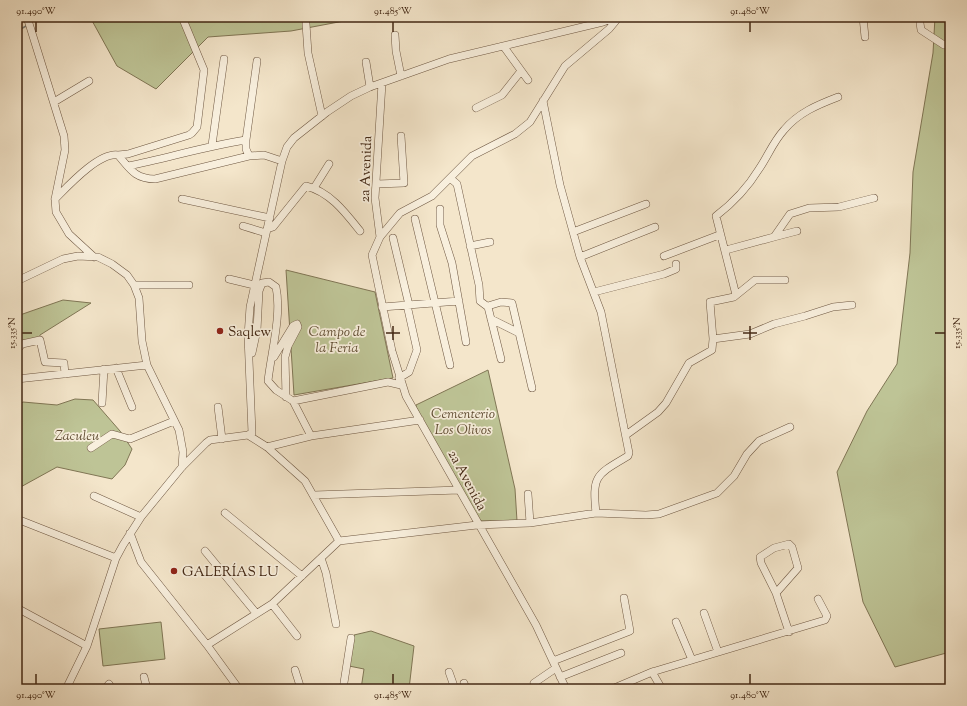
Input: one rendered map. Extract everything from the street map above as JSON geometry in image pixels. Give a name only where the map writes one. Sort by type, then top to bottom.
[{"type":"street","points":[[55,199],[83,172],[112,154],[128,154],[189,135],[197,128],[204,70],[182,17]]},
{"type":"street","points":[[66,689],[87,646],[116,558],[141,517],[182,467],[206,443],[252,433],[248,336],[250,307],[282,161],[287,147],[294,138],[351,96],[370,87],[449,59],[504,47],[603,22],[617,17]]},
{"type":"street","points":[[380,236],[400,212],[432,196],[472,156],[515,134],[530,122],[566,66],[609,29],[617,17]]},
{"type":"street","points":[[864,17],[865,37]]},
{"type":"street","points":[[28,18],[65,143],[55,199],[56,212],[63,226],[78,244],[94,257]]},
{"type":"street","points":[[920,22],[921,30],[935,41],[944,45],[950,42]]},
{"type":"street","points":[[306,24],[308,53],[322,116]]},
{"type":"street","points":[[395,34],[396,51],[401,76]]},
{"type":"street","points":[[504,47],[528,80]]},
{"type":"street","points":[[212,145],[224,60]]},
{"type":"street","points":[[249,156],[246,149],[246,140],[257,61]]},
{"type":"street","points":[[366,62],[370,87]]},
{"type":"street","points":[[476,108],[502,95],[521,71]]},
{"type":"street","points":[[54,102],[89,81]]},
{"type":"street","name":"2a Avenida","points":[[382,83],[375,198],[380,236],[372,255],[382,307],[400,381],[477,525],[536,626],[566,689]]},
{"type":"street","points":[[736,295],[726,250],[719,235],[716,216],[741,194],[784,130],[813,107],[838,97]]},
{"type":"street","points":[[544,101],[560,185],[580,257],[601,312],[626,435],[628,456],[606,470],[596,481],[594,489],[596,513]]},
{"type":"street","points":[[377,184],[404,183],[401,136]]},
{"type":"street","points":[[128,166],[170,157],[212,145],[246,140]]},
{"type":"street","points":[[118,155],[136,175],[142,178],[156,179],[249,156],[264,155],[282,161]]},
{"type":"street","points":[[314,188],[329,164]]},
{"type":"street","points":[[450,178],[457,184],[479,285],[480,301],[488,306],[501,359]]},
{"type":"street","points":[[267,231],[272,227],[304,186],[314,188],[342,208],[360,231]]},
{"type":"street","points":[[774,237],[790,214],[808,208],[839,207],[874,198]]},
{"type":"street","points":[[182,199],[270,218]]},
{"type":"street","points":[[573,232],[646,204]]},
{"type":"street","points":[[440,210],[440,225],[452,262],[466,342]]},
{"type":"street","points":[[414,219],[450,365]]},
{"type":"street","points":[[243,226],[267,231]]},
{"type":"street","points":[[580,257],[655,227]]},
{"type":"street","points":[[726,250],[797,231]]},
{"type":"street","points":[[664,256],[719,235]]},
{"type":"street","points":[[293,402],[388,382],[400,381],[409,372],[417,350],[393,238]]},
{"type":"street","points":[[470,246],[490,242]]},
{"type":"street","points":[[17,281],[63,259],[78,256],[94,257],[112,264],[127,275],[134,285],[141,310],[142,341],[147,365],[174,421],[180,438],[182,467]]},
{"type":"street","points":[[594,292],[673,271],[676,268],[676,264]]},
{"type":"street","points":[[229,279],[254,285]]},
{"type":"street","points":[[626,435],[658,412],[666,403],[689,363],[712,350],[713,339],[710,302],[736,295],[755,280],[785,280]]},
{"type":"street","points":[[249,365],[256,330],[260,286],[266,282],[273,284],[278,294],[268,381],[276,390],[293,402],[311,436]]},
{"type":"street","points":[[134,285],[188,285]]},
{"type":"street","points":[[382,307],[459,301]]},
{"type":"street","points":[[488,306],[501,302],[512,303],[532,388]]},
{"type":"street","points":[[713,339],[750,334],[774,324],[833,307],[852,305]]},
{"type":"street","points":[[491,319],[519,333]]},
{"type":"street","points":[[271,363],[293,326],[297,324],[298,327],[288,346],[285,357],[286,396]]},
{"type":"street","points":[[17,350],[22,344],[40,340],[45,362],[64,363],[66,374]]},
{"type":"street","points":[[17,379],[147,365]]},
{"type":"street","points":[[116,368],[132,407]]},
{"type":"street","points":[[102,403],[104,369]]},
{"type":"street","points":[[218,408],[222,439]]},
{"type":"street","points":[[267,447],[311,436],[420,420]]},
{"type":"street","points":[[91,448],[112,434],[130,439],[174,421]]},
{"type":"street","points":[[207,645],[272,604],[339,541],[477,525],[530,523],[596,513],[646,516],[660,514],[717,493],[734,476],[748,454],[759,441],[790,427]]},
{"type":"street","points":[[248,435],[267,447],[306,482],[339,541]]},
{"type":"street","points":[[314,495],[459,490]]},
{"type":"street","points":[[528,494],[530,523]]},
{"type":"street","points":[[94,496],[141,517]]},
{"type":"street","points":[[224,513],[302,576]]},
{"type":"street","points":[[17,519],[116,558]]},
{"type":"street","points":[[130,533],[142,562],[207,645],[239,689]]},
{"type":"street","points":[[776,593],[798,568],[792,547],[788,544],[774,548],[760,557],[761,563],[776,593],[789,632]]},
{"type":"street","points":[[205,551],[256,613]]},
{"type":"street","points":[[321,558],[326,573],[336,624]]},
{"type":"street","points":[[534,683],[554,664],[630,631],[624,598]]},
{"type":"street","points":[[612,689],[652,672],[825,620],[827,616],[818,599]]},
{"type":"street","points":[[272,604],[297,636]]},
{"type":"street","points":[[17,608],[87,646]]},
{"type":"street","points":[[704,613],[718,652]]},
{"type":"street","points":[[676,622],[692,660]]},
{"type":"street","points":[[343,689],[351,638]]},
{"type":"street","points":[[560,677],[621,653]]},
{"type":"street","points":[[294,670],[301,689]]},
{"type":"street","points":[[449,672],[455,689]]},
{"type":"street","points":[[652,672],[662,689]]},
{"type":"street","points":[[144,677],[146,689]]},
{"type":"street","points":[[105,689],[109,684],[112,689]]},
{"type":"green space","points":[[90,17],[365,17],[291,31],[208,37],[156,89],[117,66]]},
{"type":"green space","points":[[935,17],[950,17],[950,652],[895,667],[863,602],[837,472],[867,411],[897,364],[910,253],[913,172],[933,53]]},
{"type":"green space","name":"Campo de la Feria","points":[[286,270],[375,292],[393,378],[294,395]]},
{"type":"green space","points":[[63,300],[91,303],[40,335],[39,340],[17,347],[17,316]]},
{"type":"green space","name":"Cementerio Los Olivos","points":[[488,370],[515,489],[517,521],[477,521],[416,407],[416,405]]},
{"type":"green space","name":"Zaculeu","points":[[75,399],[93,400],[120,431],[132,449],[125,465],[112,479],[57,467],[17,489],[17,406],[23,402],[57,405]]},
{"type":"green space","points":[[161,622],[165,659],[103,666],[99,629]]},
{"type":"green space","points":[[371,631],[414,646],[409,689],[361,689],[364,669],[349,666],[354,635]]},
{"type":"waterway","points":[[31,23],[38,17]]},
{"type":"waterway","points":[[17,31],[28,25]]},
{"type":"place","name":"Saqlew","points":[[220,331]]},
{"type":"place","name":"GALERÍAS LU","points":[[174,571]]}]
